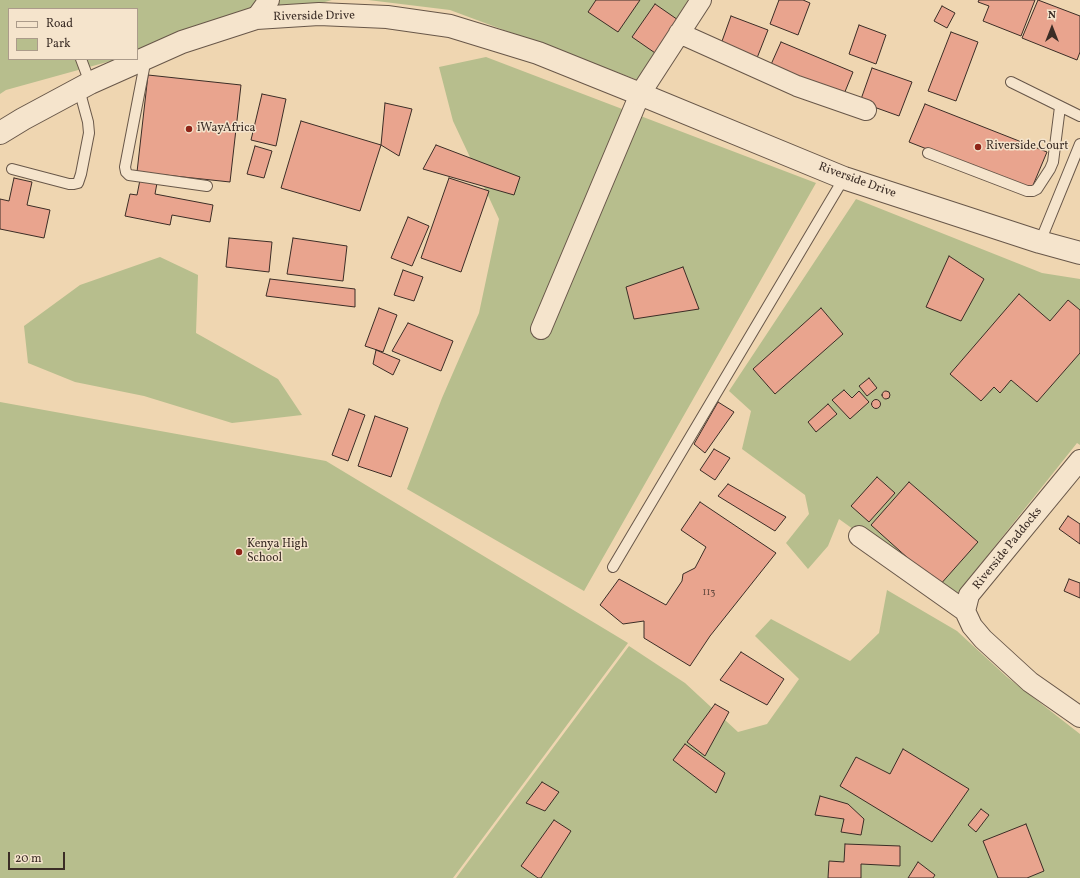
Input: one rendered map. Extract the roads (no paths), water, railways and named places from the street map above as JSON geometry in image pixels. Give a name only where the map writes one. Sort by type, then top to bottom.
[{"type":"street","points":[[256,18],[269,0]]},
{"type":"street","points":[[541,329],[640,94],[701,0]]},
{"type":"street","name":"Riverside Drive","points":[[0,133],[84,86],[146,58],[182,42],[256,18],[319,14],[387,17],[450,26],[538,53],[844,178],[1040,242],[1080,253]]},
{"type":"street","points":[[679,33],[797,86],[866,110]]},
{"type":"street","name":"Riverside Paddocks","points":[[965,611],[970,595],[1080,460]]},
{"type":"street","points":[[858,536],[965,611],[972,626],[983,639],[1030,682],[1080,717]]},
{"type":"lane","points":[[146,58],[125,166],[126,172],[129,175],[207,186]]},
{"type":"lane","points":[[12,169],[69,184],[78,182],[89,133],[81,60]]},
{"type":"lane","points":[[1011,82],[1080,116]]},
{"type":"lane","points":[[928,153],[1027,191],[1033,191],[1037,188],[1053,162],[1060,106]]},
{"type":"lane","points":[[1040,242],[1080,144]]},
{"type":"lane","points":[[613,567],[844,178]]},
{"type":"place","name":"iWayAfrica","points":[[189,129]]},
{"type":"place","name":"Riverside Court","points":[[978,147]]},
{"type":"place","name":"Kenya High School","points":[[239,552]]}]
